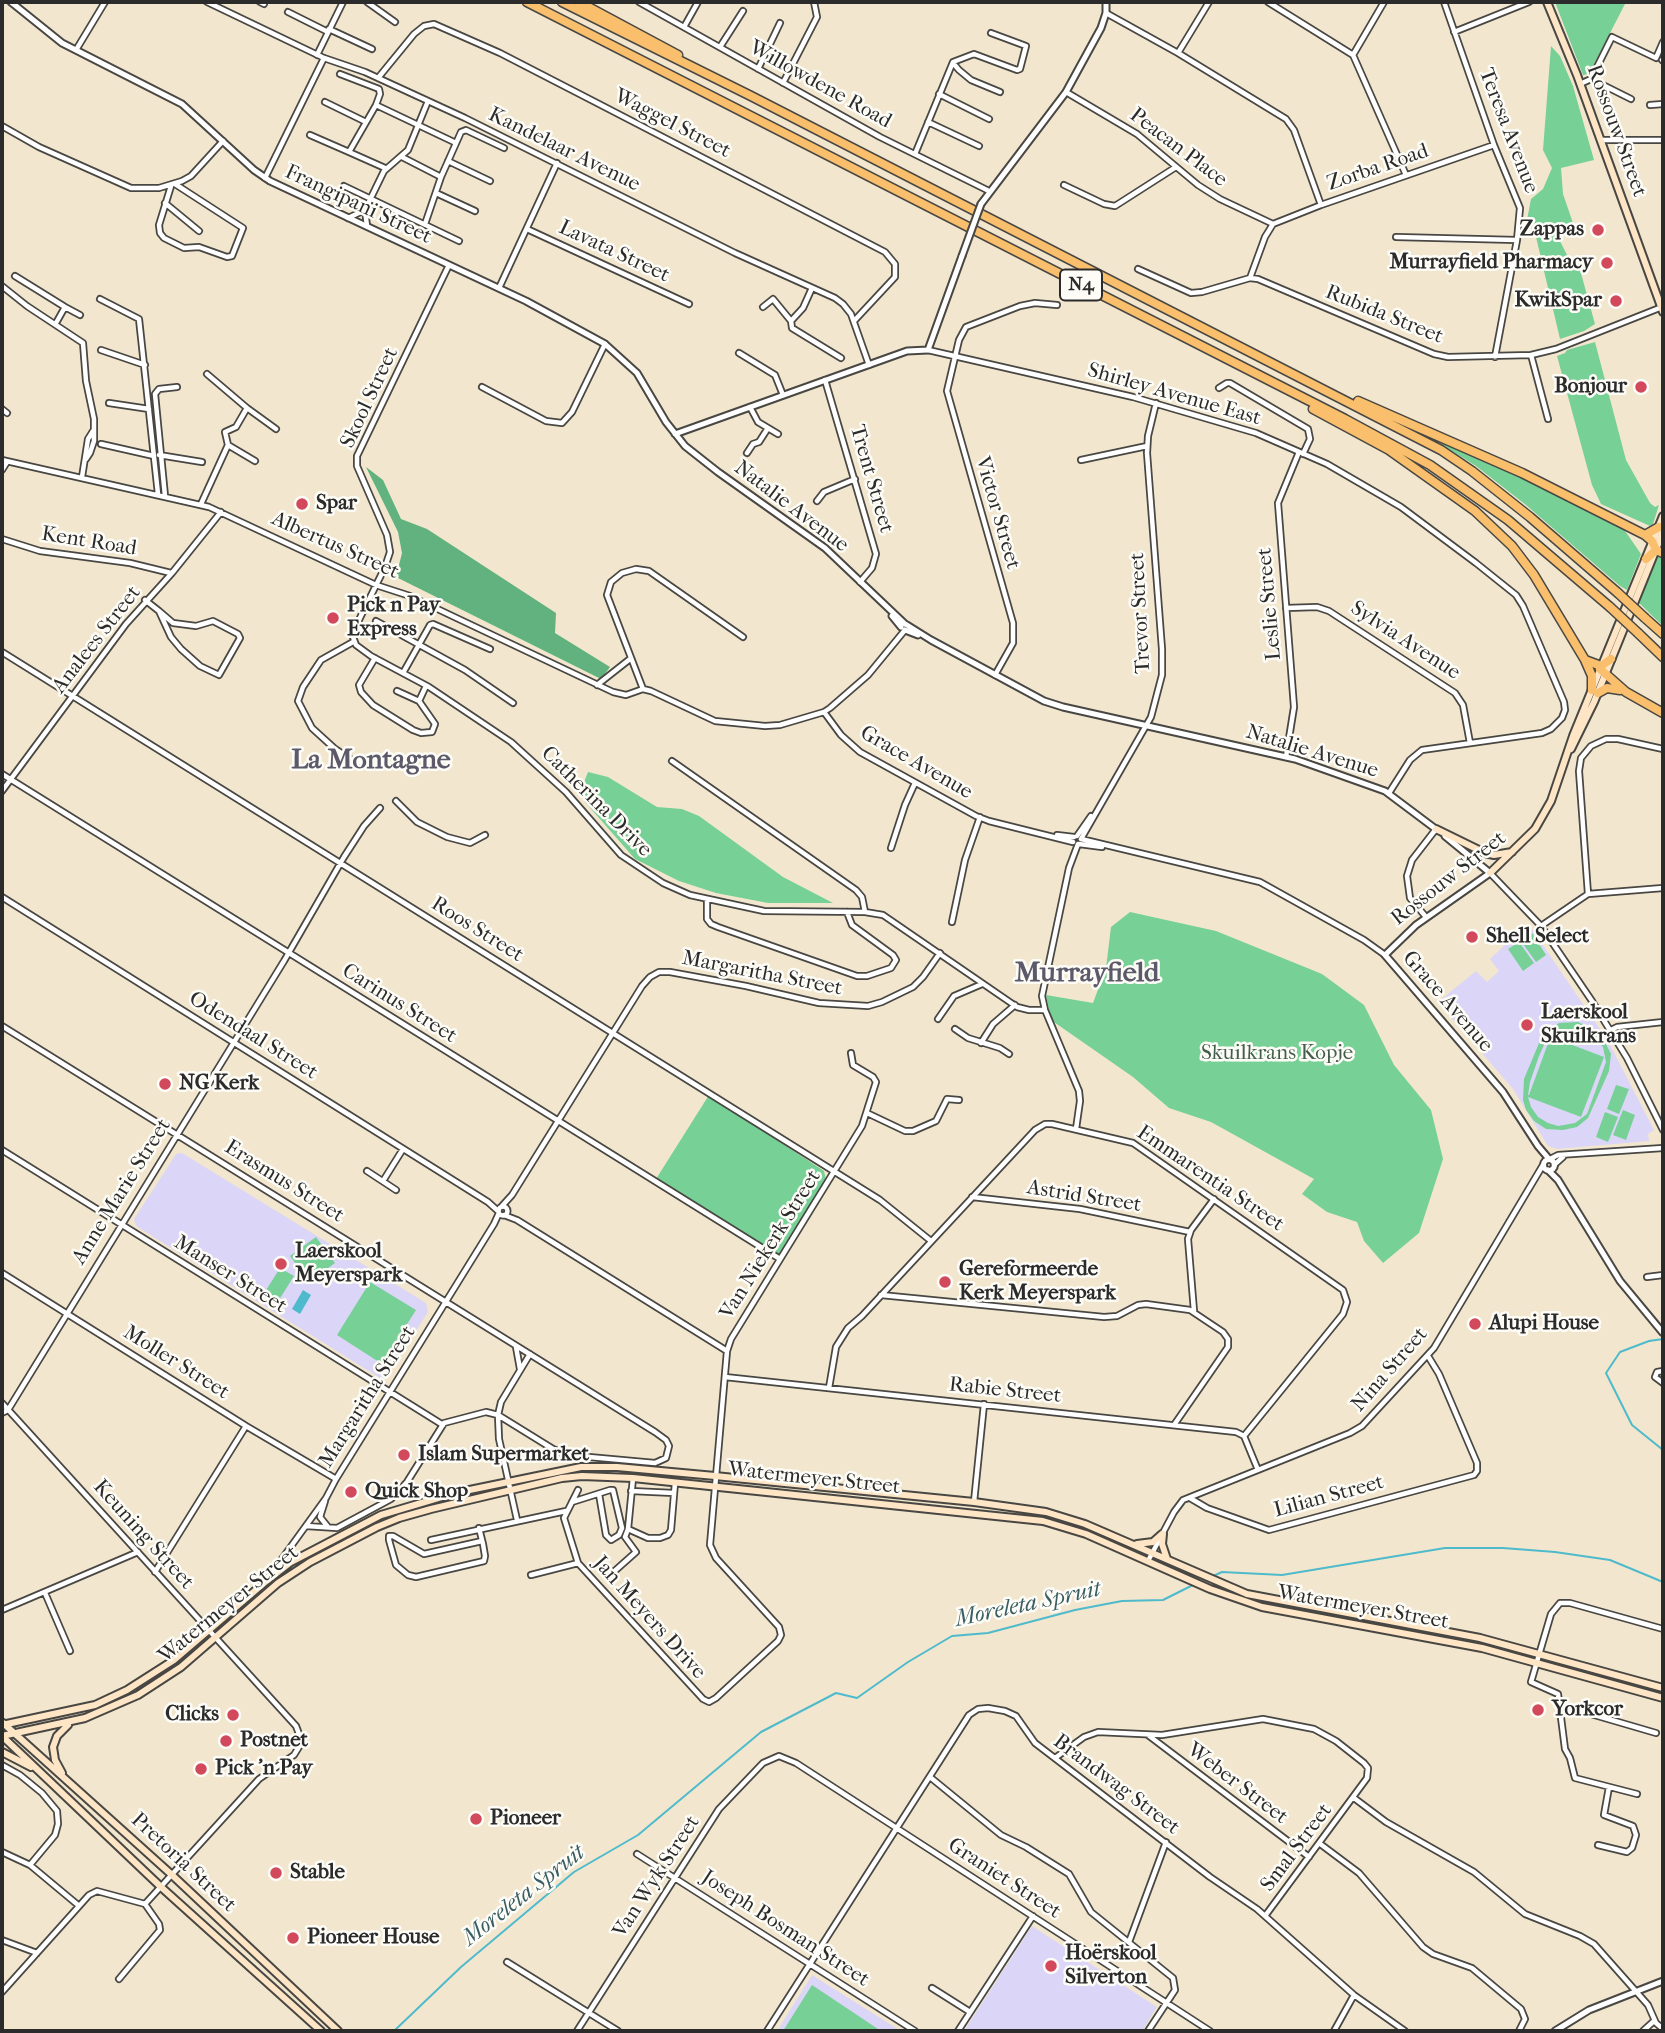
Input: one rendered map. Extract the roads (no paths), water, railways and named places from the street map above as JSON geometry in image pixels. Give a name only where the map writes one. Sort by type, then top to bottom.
[{"type":"highway","name":"N4","points":[[527,2],[1345,419],[1451,478],[1508,520],[1663,656]]},
{"type":"highway","name":"N4","points":[[562,2],[1441,450],[1530,517],[1663,634]]},
{"type":"highway","points":[[579,2],[751,96]]},
{"type":"highway","points":[[1163,327],[1389,450],[1458,498],[1496,530],[1520,556],[1548,596],[1585,660],[1595,692],[1611,687],[1626,692],[1663,713]]},
{"type":"highway","points":[[1294,374],[1522,474],[1654,545]]},
{"type":"highway","points":[[1646,559],[1661,530]]},
{"type":"highway","points":[[1602,670],[1611,659]]},
{"type":"highway","points":[[1585,660],[1602,670],[1626,692]]},
{"type":"main road","name":"Rossouw Street","points":[[1547,2],[1663,309]]},
{"type":"main road","points":[[1611,659],[1661,530],[1663,516]]},
{"type":"main road","name":"Rossouw Street","points":[[1490,873],[1528,837],[1544,816],[1568,754],[1577,740],[1646,559]]},
{"type":"main road","points":[[1436,829],[1485,853],[1494,855],[1513,852]]},
{"type":"main road","name":"Watermeyer Street","points":[[3,1724],[73,1710],[110,1698],[166,1667],[264,1583],[303,1554],[381,1515],[421,1502],[581,1466],[715,1476],[1046,1512],[1085,1524],[1220,1583],[1269,1599],[1480,1638],[1663,1688]]},
{"type":"main road","name":"Watermeyer Street","points":[[2,1736],[72,1722],[98,1714],[138,1695],[171,1675],[278,1583],[352,1539],[399,1518],[562,1478],[582,1476],[633,1478],[1043,1521],[1086,1534],[1210,1589],[1262,1607],[1460,1644],[1537,1662],[1663,1698]]},
{"type":"main road","points":[[1128,1542],[1147,1544],[1162,1533]]},
{"type":"main road","points":[[1162,1533],[1167,1559]]},
{"type":"main road","points":[[66,1779],[55,1760],[53,1746],[59,1733],[72,1722]]},
{"type":"main road","name":"Pretoria Street","points":[[3,1724],[172,1875],[338,2031]]},
{"type":"main road","name":"Pretoria Street","points":[[2,1736],[161,1887],[321,2031]]},
{"type":"main road","points":[[2,1752],[19,1759],[47,1777]]},
{"type":"street","name":"Frangipani Street","points":[[6,2],[17,8]]},
{"type":"street","name":"Frangipani Street","points":[[11,2],[54,38],[172,97],[189,109],[265,178],[499,288],[606,344],[637,373],[675,434]]},
{"type":"street","points":[[76,50],[104,2]]},
{"type":"street","name":"Kandelaar Avenue","points":[[207,2],[317,55],[378,78],[428,101],[735,253],[840,301],[854,321],[869,365]]},
{"type":"street","points":[[317,55],[342,2]]},
{"type":"street","points":[[368,2],[395,22]]},
{"type":"street","name":"Willowdene Road","points":[[639,2],[915,155],[989,191]]},
{"type":"street","points":[[684,27],[698,2]]},
{"type":"street","points":[[783,83],[817,18],[814,2]]},
{"type":"street","points":[[928,350],[981,204],[1066,92],[1101,29],[1106,2]]},
{"type":"street","points":[[1178,53],[1209,2]]},
{"type":"street","points":[[1268,2],[1353,55],[1406,175]]},
{"type":"street","points":[[1353,55],[1384,2]]},
{"type":"street","name":"Teresa Avenue","points":[[1444,2],[1494,145],[1519,202],[1517,240],[1495,357]]},
{"type":"street","points":[[1454,32],[1529,2]]},
{"type":"street","points":[[720,47],[743,11]]},
{"type":"street","points":[[288,12],[372,49]]},
{"type":"street","points":[[1106,13],[1178,53],[1289,122],[1321,205]]},
{"type":"street","points":[[758,69],[780,23]]},
{"type":"street","name":"Waggel Street","points":[[378,78],[414,34],[424,26],[434,24],[500,53],[885,252],[895,264],[895,276],[854,321]]},
{"type":"street","points":[[915,155],[953,62],[980,55],[1020,69],[1026,46],[991,33]]},
{"type":"street","points":[[1580,84],[1591,79],[1612,37],[1656,58],[1663,43]]},
{"type":"street","points":[[265,178],[324,58]]},
{"type":"street","points":[[953,62],[964,75],[1000,92]]},
{"type":"street","points":[[340,74],[379,89],[380,94],[349,152]]},
{"type":"street","points":[[1591,79],[1631,99]]},
{"type":"street","name":"Peacan Place","points":[[1066,92],[1137,134],[1220,199],[1273,225]]},
{"type":"street","points":[[939,94],[989,119]]},
{"type":"street","points":[[348,218],[365,209],[386,168],[408,150],[428,101]]},
{"type":"street","points":[[325,102],[366,122]]},
{"type":"street","points":[[1650,104],[1663,104]]},
{"type":"street","points":[[376,105],[456,143]]},
{"type":"street","points":[[928,122],[979,146]]},
{"type":"street","points":[[2,125],[38,147],[125,187],[148,189],[173,185],[191,176],[223,141]]},
{"type":"street","points":[[425,224],[460,132],[466,130],[504,148]]},
{"type":"street","points":[[310,135],[386,168]]},
{"type":"street","points":[[1600,140],[1663,140]]},
{"type":"street","name":"Zorba Road","points":[[1273,225],[1321,205],[1494,145]]},
{"type":"street","points":[[402,157],[441,177]]},
{"type":"street","points":[[448,161],[489,181]]},
{"type":"street","points":[[499,288],[557,163]]},
{"type":"street","points":[[1064,185],[1104,204],[1115,206],[1176,167]]},
{"type":"street","points":[[173,185],[243,228],[232,256],[227,257],[199,247],[184,248],[164,238],[159,225],[173,185]]},
{"type":"street","points":[[344,186],[459,241]]},
{"type":"street","points":[[436,193],[475,212]]},
{"type":"street","points":[[165,204],[198,231]]},
{"type":"street","points":[[365,209],[367,226]]},
{"type":"street","points":[[1138,269],[1181,290],[1196,293],[1250,278],[1265,237],[1273,225]]},
{"type":"street","name":"Lavata Street","points":[[527,229],[688,304]]},
{"type":"street","points":[[1396,237],[1517,240]]},
{"type":"street","name":"Skool Street","points":[[376,585],[389,558],[390,548],[357,466],[357,456],[449,265]]},
{"type":"street","points":[[15,276],[80,315]]},
{"type":"street","name":"Rubida Street","points":[[1250,278],[1439,356],[1531,355],[1556,349],[1584,336],[1663,309]]},
{"type":"street","points":[[2,286],[85,345],[86,381],[93,411],[93,431],[88,439],[82,477]]},
{"type":"street","points":[[812,288],[790,326],[841,358]]},
{"type":"street","points":[[100,299],[139,318],[149,409],[165,496]]},
{"type":"street","points":[[763,307],[773,299],[791,321]]},
{"type":"street","name":"Victor Street","points":[[995,675],[1012,645],[1014,630],[947,395],[955,356],[964,330],[972,323],[1026,305],[1057,305]]},
{"type":"street","points":[[56,323],[65,307]]},
{"type":"street","points":[[482,387],[546,421],[562,423],[572,412],[606,344]]},
{"type":"street","points":[[101,350],[145,366]]},
{"type":"street","name":"Shirley Avenue East","points":[[675,434],[907,351],[928,350],[1156,403],[1233,425],[1336,469],[1405,510],[1476,562],[1518,597],[1564,704],[1563,716],[1549,731],[1470,743]]},
{"type":"street","points":[[738,353],[775,375],[783,395]]},
{"type":"street","points":[[1531,355],[1548,419]]},
{"type":"street","points":[[207,374],[276,429]]},
{"type":"street","name":"Trent Street","points":[[825,380],[876,554],[872,568],[860,582]]},
{"type":"street","points":[[1219,388],[1230,383],[1308,429],[1311,433],[1310,439],[1301,453]]},
{"type":"street","points":[[158,494],[155,392],[159,388],[177,387]]},
{"type":"street","points":[[109,403],[149,409]]},
{"type":"street","name":"Trevor Street","points":[[1076,1129],[1079,1091],[1045,1010],[1043,986],[1077,840],[1146,726],[1157,698],[1163,665],[1147,446],[1156,403]]},
{"type":"street","points":[[750,407],[758,422],[778,434]]},
{"type":"street","points":[[201,504],[228,445],[225,432],[236,427],[247,408]]},
{"type":"street","points":[[747,453],[753,443],[760,442],[768,428]]},
{"type":"street","name":"Natalie Avenue","points":[[675,434],[702,459],[825,548],[904,627],[1045,701],[1286,757],[1388,793],[1490,873],[1541,926],[1611,1030],[1663,1130]]},
{"type":"street","points":[[101,444],[202,462]]},
{"type":"street","points":[[228,445],[255,461]]},
{"type":"street","points":[[1081,460],[1147,446]]},
{"type":"street","name":"Leslie Street","points":[[1286,757],[1294,707],[1278,503],[1301,453]]},
{"type":"street","points":[[2,470],[4,461]]},
{"type":"street","name":"Albertus Street","points":[[4,461],[201,504],[376,585],[421,601],[597,685],[622,695],[643,689]]},
{"type":"street","points":[[817,501],[824,492],[855,479]]},
{"type":"street","name":"Analees Street","points":[[2,791],[145,600],[172,573],[221,512]]},
{"type":"street","name":"Kent Road","points":[[2,540],[40,551],[130,563],[172,573]]},
{"type":"street","points":[[743,637],[645,570],[634,569],[622,573],[613,580],[607,595],[643,689],[713,720],[733,724],[774,726],[824,712],[868,675],[904,627]]},
{"type":"street","points":[[366,764],[350,759],[312,728],[299,701],[303,687],[321,660],[354,642],[355,628],[376,585]]},
{"type":"street","points":[[145,600],[159,611],[173,623],[193,626],[213,621],[238,634],[240,638],[219,675],[200,666],[175,642],[159,611]]},
{"type":"street","name":"Sylvia Avenue","points":[[1286,608],[1317,607],[1329,611],[1455,692],[1463,705],[1470,743]]},
{"type":"street","points":[[376,621],[465,670],[513,703]]},
{"type":"street","points":[[403,673],[433,624],[490,649]]},
{"type":"street","name":"Catherina Drive","points":[[354,642],[360,649],[475,716],[517,747],[566,792],[616,850],[632,864],[671,887],[707,899],[771,912],[865,912],[887,916],[1015,1005],[1025,1010],[1045,1010]]},
{"type":"street","name":"Roos Street","points":[[2,652],[880,1200],[931,1241]]},
{"type":"street","points":[[375,658],[358,688],[373,705],[417,732],[432,732],[435,724],[419,701],[397,691]]},
{"type":"street","points":[[597,685],[630,659]]},
{"type":"street","points":[[419,701],[426,686]]},
{"type":"street","name":"Grace Avenue","points":[[824,712],[851,746],[980,817],[1260,882],[1364,940],[1385,955],[1503,1092],[1620,1281],[1662,1331]]},
{"type":"street","points":[[1588,894],[1578,771],[1586,751],[1604,740],[1618,739],[1663,749]]},
{"type":"street","points":[[1388,793],[1408,762],[1418,752],[1470,743]]},
{"type":"street","points":[[672,761],[859,893],[865,912]]},
{"type":"street","name":"Carinus Street","points":[[2,774],[780,1259]]},
{"type":"street","points":[[891,848],[915,783]]},
{"type":"street","points":[[396,801],[417,822],[447,837],[470,844],[485,835]]},
{"type":"street","name":"Anne Marie Street","points":[[8,1410],[341,863],[364,826],[380,808]]},
{"type":"street","points":[[952,922],[965,860],[980,817]]},
{"type":"street","points":[[1426,918],[1410,898],[1407,876],[1412,860],[1436,829]]},
{"type":"street","name":"Rossouw Street","points":[[1385,955],[1408,932],[1490,873]]},
{"type":"street","points":[[1541,926],[1588,894],[1663,888]]},
{"type":"street","name":"Odendaal Street","points":[[2,897],[727,1351]]},
{"type":"street","points":[[707,899],[706,919],[718,928],[857,975],[867,976],[891,968],[896,960],[894,955],[852,925],[848,912]]},
{"type":"street","name":"Margaritha Street","points":[[264,1583],[284,1560],[326,1498],[645,982],[659,972],[728,982],[819,1003],[863,1006],[883,1002],[916,985],[940,953]]},
{"type":"street","points":[[938,1020],[954,996],[983,984]]},
{"type":"street","points":[[981,1042],[993,1024],[1015,1005]]},
{"type":"street","points":[[1611,1030],[1663,1022]]},
{"type":"street","name":"Erasmus Street","points":[[2,1026],[666,1440],[669,1446],[668,1454],[664,1460],[657,1463],[561,1453],[498,1415]]},
{"type":"street","points":[[955,1030],[1009,1054]]},
{"type":"street","name":"Van Niekerk Street","points":[[707,1702],[724,1692],[774,1645],[781,1635],[777,1624],[711,1550],[709,1539],[727,1351],[731,1339],[858,1135],[876,1080],[853,1065],[851,1053]]},
{"type":"street","points":[[867,1113],[909,1132],[933,1124],[949,1098],[959,1100]]},
{"type":"street","name":"Emmarentia Street","points":[[829,1388],[834,1355],[839,1340],[848,1328],[1039,1127],[1047,1123],[1133,1143],[1338,1284],[1347,1298],[1347,1307],[1343,1314],[1244,1436]]},
{"type":"street","name":"Nina Street","points":[[1148,1561],[1178,1505],[1189,1497],[1360,1428],[1428,1356],[1536,1180],[1549,1165],[1564,1156],[1663,1148]]},
{"type":"street","points":[[383,1181],[403,1149]]},
{"type":"street","name":"Manser Street","points":[[2,1150],[443,1425]]},
{"type":"street","points":[[367,1171],[397,1190]]},
{"type":"street","name":"Astrid Street","points":[[972,1197],[1080,1209],[1190,1232]]},
{"type":"street","points":[[1194,1312],[1187,1247],[1190,1232],[1214,1199]]},
{"type":"street","name":"Moller Street","points":[[2,1273],[246,1426],[336,1479]]},
{"type":"street","points":[[1647,1277],[1663,1275]]},
{"type":"street","points":[[880,1295],[1104,1317],[1117,1316],[1138,1305],[1146,1304],[1194,1312],[1223,1332],[1228,1339],[1228,1347],[1174,1425]]},
{"type":"street","points":[[515,1345],[520,1370]]},
{"type":"street","points":[[517,1520],[498,1435],[498,1415],[501,1402],[530,1354]]},
{"type":"street","name":"Lilian Street","points":[[1189,1497],[1207,1508],[1269,1530],[1474,1475],[1478,1469],[1442,1381],[1428,1356]]},
{"type":"street","points":[[1663,1371],[1657,1372],[1655,1377],[1663,1383]]},
{"type":"street","name":"Rabie Street","points":[[725,1377],[1233,1431],[1244,1436]]},
{"type":"street","name":"Keuning Street","points":[[2,1403],[299,1731],[301,1746],[294,1755],[259,1779],[172,1875]]},
{"type":"street","points":[[974,1503],[984,1404]]},
{"type":"street","points":[[2,1413],[8,1410]]},
{"type":"street","points":[[306,1526],[339,1527],[396,1494],[407,1482],[447,1421],[488,1411],[498,1415]]},
{"type":"street","points":[[155,1572],[246,1426]]},
{"type":"street","points":[[1244,1436],[1258,1470]]},
{"type":"street","points":[[609,1576],[636,1552],[625,1538],[633,1478]]},
{"type":"street","points":[[628,1529],[648,1538],[668,1535],[671,1530],[675,1483]]},
{"type":"street","points":[[431,1540],[566,1511],[578,1490]]},
{"type":"street","points":[[571,1502],[610,1490],[615,1493],[622,1528],[619,1535],[611,1540],[606,1535],[599,1494]]},
{"type":"street","points":[[632,1491],[674,1493]]},
{"type":"street","points":[[326,1498],[320,1517],[328,1528]]},
{"type":"street","name":"Jan Meyers Drive","points":[[566,1511],[564,1519],[578,1563],[707,1702]]},
{"type":"street","points":[[479,1528],[486,1558],[482,1562],[413,1577],[394,1563],[389,1537],[393,1536],[424,1554],[482,1541]]},
{"type":"street","points":[[2,1610],[138,1552]]},
{"type":"street","points":[[531,1575],[578,1563]]},
{"type":"street","points":[[45,1593],[71,1651]]},
{"type":"street","points":[[1637,1794],[1577,1779],[1565,1749],[1556,1692],[1531,1683],[1553,1611],[1564,1602],[1663,1629]]},
{"type":"street","name":"Brandwag Street","points":[[767,2031],[969,1715],[981,1709],[994,1709],[1016,1716],[1035,1742],[1265,1916],[1354,1995],[1405,2031]]},
{"type":"street","points":[[1560,1711],[1584,1712],[1656,1733]]},
{"type":"street","name":"Smal Street","points":[[1148,1735],[1171,1734],[1263,1719],[1314,1729],[1336,1741],[1366,1765],[1367,1778],[1354,1798],[1265,1916]]},
{"type":"street","points":[[1055,1758],[1084,1737],[1098,1731],[1148,1735]]},
{"type":"street","name":"Weber Street","points":[[1148,1735],[1309,1857]]},
{"type":"street","name":"Graniet Street","points":[[779,1756],[789,1759],[1210,2031]]},
{"type":"street","name":"Van Wyk Street","points":[[577,2031],[728,1799],[763,1763],[779,1756]]},
{"type":"street","points":[[2,1765],[20,1775],[42,1793],[57,1811],[55,1835],[30,1865]]},
{"type":"street","points":[[930,1777],[1001,1835],[1069,1874],[1078,1885],[1090,1910],[1172,1978],[1175,1990],[1148,2031]]},
{"type":"street","points":[[1598,1845],[1627,1852],[1632,1848],[1636,1835],[1633,1826],[1604,1815],[1609,1787]]},
{"type":"street","points":[[1354,1798],[1386,1822],[1474,1872],[1525,1914],[1594,1944],[1651,2010],[1654,2021],[1663,2029]]},
{"type":"street","points":[[1129,1942],[1166,1842]]},
{"type":"street","points":[[1319,1843],[1359,1873],[1423,1947],[1433,1954],[1472,1968],[1521,2009],[1525,2019],[1519,2031]]},
{"type":"street","points":[[2,1852],[30,1865],[78,1905]]},
{"type":"street","name":"Joseph Bosman Street","points":[[638,1854],[915,2031]]},
{"type":"street","points":[[145,1904],[172,1875]]},
{"type":"street","points":[[2,1992],[78,1905],[97,1891],[145,1904],[159,1924],[160,1930],[120,1979]]},
{"type":"street","points":[[958,2031],[1033,1916]]},
{"type":"street","points":[[2,1940],[37,1953]]},
{"type":"street","points":[[507,1962],[618,2031]]},
{"type":"street","points":[[1555,2031],[1589,2010],[1663,1981]]},
{"type":"street","points":[[932,1988],[970,2012]]},
{"type":"street","points":[[1334,2031],[1354,1995]]},
{"type":"street","points":[[1643,2031],[1654,2021]]},
{"type":"water","points":[[303,1290],[311,1295],[300,1314],[292,1309]]},
{"type":"waterway","name":"Moreleta Spruit","points":[[1663,1339],[1649,1341],[1620,1352],[1606,1373],[1632,1425],[1663,1450]]},
{"type":"waterway","name":"Moreleta Spruit","points":[[1211,1577],[1222,1572],[1282,1575],[1445,1548],[1503,1548],[1610,1560],[1663,1582]]},
{"type":"waterway","name":"Moreleta Spruit","points":[[394,2031],[461,1967],[574,1872],[638,1835],[761,1732],[836,1693],[857,1698],[908,1662],[952,1636],[988,1633],[1075,1610],[1122,1601],[1163,1600],[1193,1585]]},
{"type":"place","name":"Zappas","points":[[1598,230]]},
{"type":"place","name":"Murrayfield Pharmacy","points":[[1607,263]]},
{"type":"place","name":"KwikSpar","points":[[1616,301]]},
{"type":"place","name":"Bonjour","points":[[1641,387]]},
{"type":"place","name":"Spar","points":[[302,504]]},
{"type":"place","name":"Pick n Pay Express","points":[[333,618]]},
{"type":"place","name":"Shell Select","points":[[1472,937]]},
{"type":"place","name":"Laerskool Skuilkrans","points":[[1527,1025]]},
{"type":"place","name":"NG Kerk","points":[[165,1084]]},
{"type":"place","name":"Laerskool Meyerspark","points":[[281,1264]]},
{"type":"place","name":"Gereformeerde Kerk Meyerspark","points":[[945,1282]]},
{"type":"place","name":"Alupi House","points":[[1475,1324]]},
{"type":"place","name":"Islam Supermarket","points":[[404,1455]]},
{"type":"place","name":"Quick Shop","points":[[351,1492]]},
{"type":"place","name":"Yorkcor","points":[[1538,1710]]},
{"type":"place","name":"Clicks","points":[[233,1715]]},
{"type":"place","name":"Postnet","points":[[226,1741]]},
{"type":"place","name":"Pick 'n Pay","points":[[201,1769]]},
{"type":"place","name":"Pioneer","points":[[476,1819]]},
{"type":"place","name":"Stable","points":[[276,1873]]},
{"type":"place","name":"Pioneer House","points":[[293,1938]]},
{"type":"place","name":"Hoërskool Silverton","points":[[1051,1966]]},
{"type":"district","name":"La Montagne","points":[[371,761]]},
{"type":"district","name":"Murrayfield","points":[[1087,974]]},
{"type":"park label","name":"Skuilkrans Kopje","points":[[1277,1054]]}]
